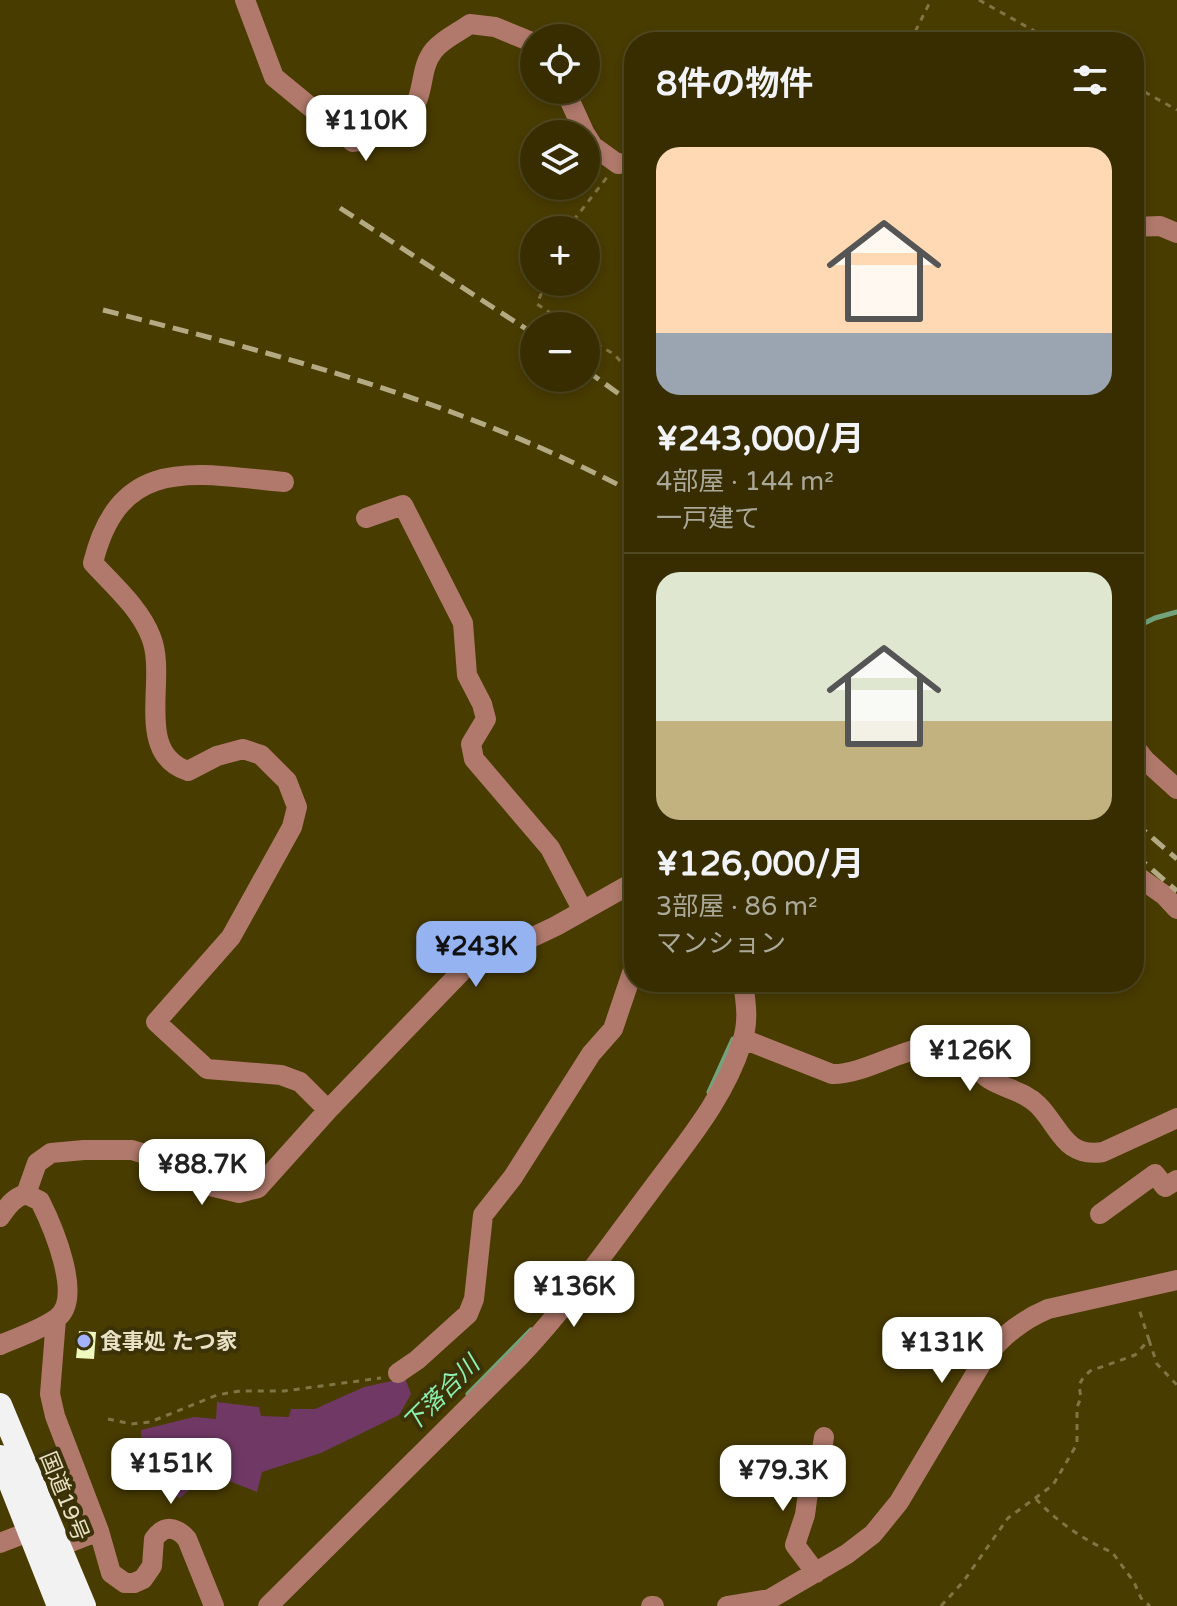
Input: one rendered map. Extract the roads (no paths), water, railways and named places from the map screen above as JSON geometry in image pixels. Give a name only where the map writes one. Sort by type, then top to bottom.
[{"type":"highway","name":"国道19号","points":[[0,1405],[84,1606]]},
{"type":"highway","name":"国道19号","points":[[0,1457],[59,1606]]},
{"type":"street","points":[[245,0],[274,77],[353,142],[367,141],[400,122],[418,100],[424,66],[435,48],[470,24],[495,27],[520,37]]},
{"type":"street","points":[[600,150],[624,162]]},
{"type":"street","points":[[1144,227],[1160,226],[1177,233]]},
{"type":"street","points":[[284,482],[176,475],[150,482],[129,495],[112,514],[100,537],[93,563],[139,614],[152,637],[158,668],[154,720],[161,750],[176,767],[188,771],[217,756],[243,749],[261,755],[287,781],[297,807],[292,827],[231,937],[156,1022],[207,1069],[281,1075],[300,1082],[328,1110]]},
{"type":"street","points":[[366,518],[403,505],[463,623],[467,675],[486,719],[471,744],[474,759],[550,848],[583,911]]},
{"type":"street","points":[[1144,759],[1177,789]]},
{"type":"street","points":[[1144,881],[1177,909]]},
{"type":"street","points":[[26,1194],[37,1163],[51,1153],[84,1150],[132,1150],[163,1160],[206,1185],[239,1193],[258,1188],[328,1110],[463,970],[556,926],[624,888]]},
{"type":"street","points":[[398,1373],[468,1314],[474,1299],[483,1215],[513,1177],[591,1054],[613,1029],[626,992]]},
{"type":"street","points":[[268,1606],[548,1326],[588,1278],[712,1108],[743,1039],[748,1011],[745,992]]},
{"type":"street","points":[[743,1039],[832,1074],[847,1074],[916,1049],[937,1046],[956,1049],[969,1057],[986,1077],[1024,1094],[1038,1105],[1065,1141],[1077,1151],[1090,1154],[1103,1152],[1177,1118]]},
{"type":"street","points":[[1100,1214],[1155,1174],[1165,1187],[1177,1180]]},
{"type":"street","points":[[0,1217],[10,1202],[26,1194],[33,1195],[44,1210],[65,1268],[68,1295],[65,1308],[56,1319],[0,1345]]},
{"type":"street","points":[[727,1606],[770,1599],[816,1573],[873,1534],[899,1502],[986,1356],[1004,1335],[1048,1309],[1176,1280]]},
{"type":"street","points":[[56,1319],[50,1394],[111,1573],[117,1579],[134,1583],[149,1574],[154,1539],[159,1533],[172,1528],[180,1531],[194,1551],[214,1606]]},
{"type":"street","points":[[816,1573],[795,1545],[805,1515],[809,1485],[819,1468],[824,1437]]},
{"type":"street","points":[[0,1543],[31,1531]]},
{"type":"street","points":[[58,1547],[99,1531]]},
{"type":"waterway","points":[[1144,623],[1177,612]]},
{"type":"waterway","name":"下落合川","points":[[709,1092],[733,1039]]},
{"type":"waterway","name":"下落合川","points":[[468,1394],[531,1330]]},
{"type":"railway","points":[[340,208],[520,325]]},
{"type":"railway","points":[[103,310],[239,345],[374,385],[506,433],[624,488]]},
{"type":"railway","points":[[600,380],[624,398]]},
{"type":"railway","points":[[1144,831],[1177,859]]},
{"type":"railway","points":[[1144,863],[1177,891]]},
{"type":"place","name":"食事処 たつ家","points":[[84,1341]]}]
